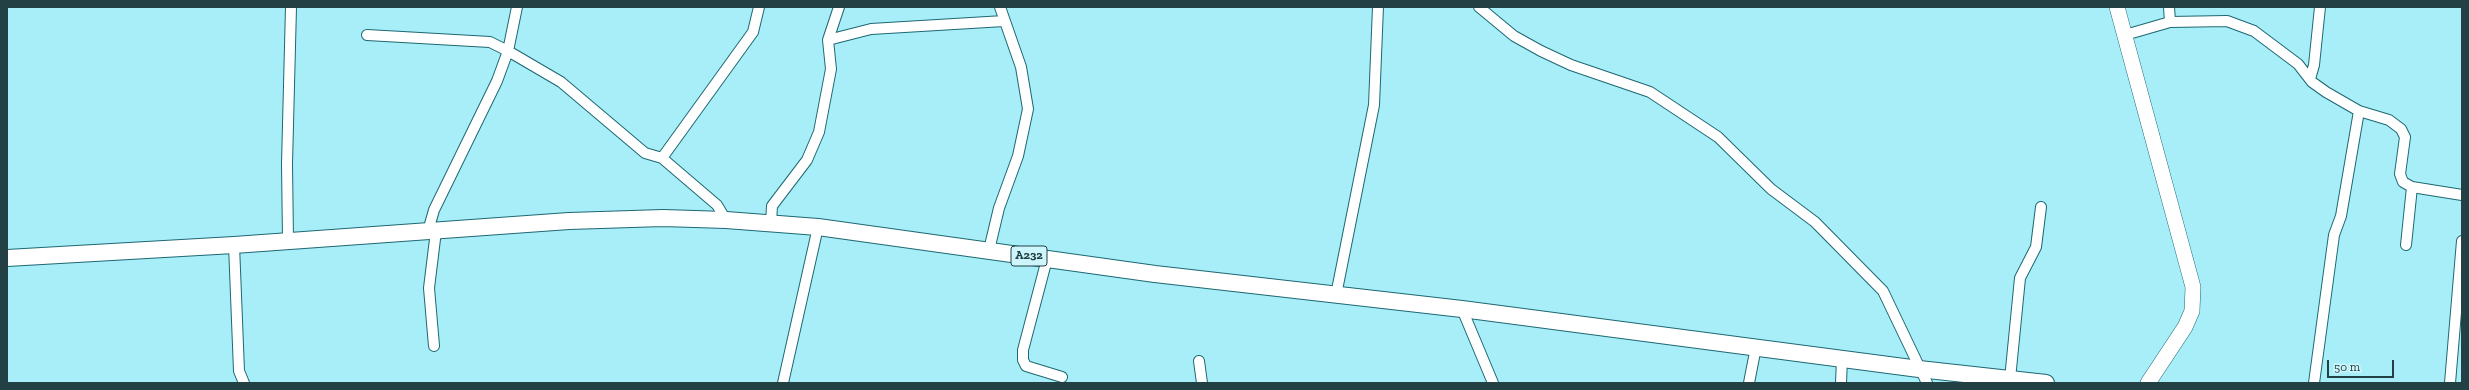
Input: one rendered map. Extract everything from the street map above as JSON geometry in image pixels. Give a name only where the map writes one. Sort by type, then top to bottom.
[{"type":"main road","points":[[2117,7],[2193,287],[2192,311],[2185,328],[2159,364],[2148,383]]},
{"type":"main road","name":"A232","points":[[7,258],[234,245],[288,240],[615,219],[771,222],[818,227],[1047,259],[1462,309],[1919,369],[2046,383]]},
{"type":"main road","points":[[2136,383],[2159,364]]},
{"type":"street","points":[[288,240],[287,164],[291,7]]},
{"type":"street","points":[[434,346],[429,288],[434,210],[498,81],[508,51],[516,7]]},
{"type":"street","points":[[662,158],[753,32],[759,7]]},
{"type":"street","points":[[771,222],[772,206],[807,160],[819,132],[831,69],[828,40],[839,7]]},
{"type":"street","points":[[989,250],[999,208],[1018,156],[1028,109],[1022,66],[1000,7]]},
{"type":"street","points":[[1336,295],[1374,105],[1378,7]]},
{"type":"street","points":[[1479,7],[1514,36],[1541,51],[1571,65],[1650,92],[1718,137],[1771,189],[1816,222],[1883,291],[1927,383]]},
{"type":"street","points":[[2169,7],[2170,22]]},
{"type":"street","points":[[2310,79],[2314,66],[2320,7]]},
{"type":"street","points":[[828,40],[872,29],[1004,21]]},
{"type":"street","points":[[2125,35],[2170,22],[2227,21],[2254,31],[2298,64],[2310,79],[2326,92],[2359,111],[2389,120],[2401,128],[2405,137],[2400,174],[2403,182],[2412,187],[2462,195]]},
{"type":"street","points":[[367,35],[490,42],[508,51],[561,82],[645,153],[662,158],[717,205],[726,220]]},
{"type":"street","points":[[2314,383],[2334,235],[2340,216],[2359,111]]},
{"type":"street","points":[[2406,244],[2412,187]]},
{"type":"street","points":[[2010,379],[2020,278],[2036,247],[2041,207]]},
{"type":"street","points":[[783,383],[818,227]]},
{"type":"street","points":[[2450,383],[2462,241]]},
{"type":"street","points":[[234,245],[239,371],[244,383]]},
{"type":"street","points":[[1047,259],[1023,350],[1023,360],[1030,367],[1062,377]]},
{"type":"street","points":[[1462,309],[1493,383]]},
{"type":"street","points":[[1749,383],[1756,347]]},
{"type":"street","points":[[1841,383],[1842,359]]},
{"type":"street","points":[[1199,361],[1202,383]]}]
